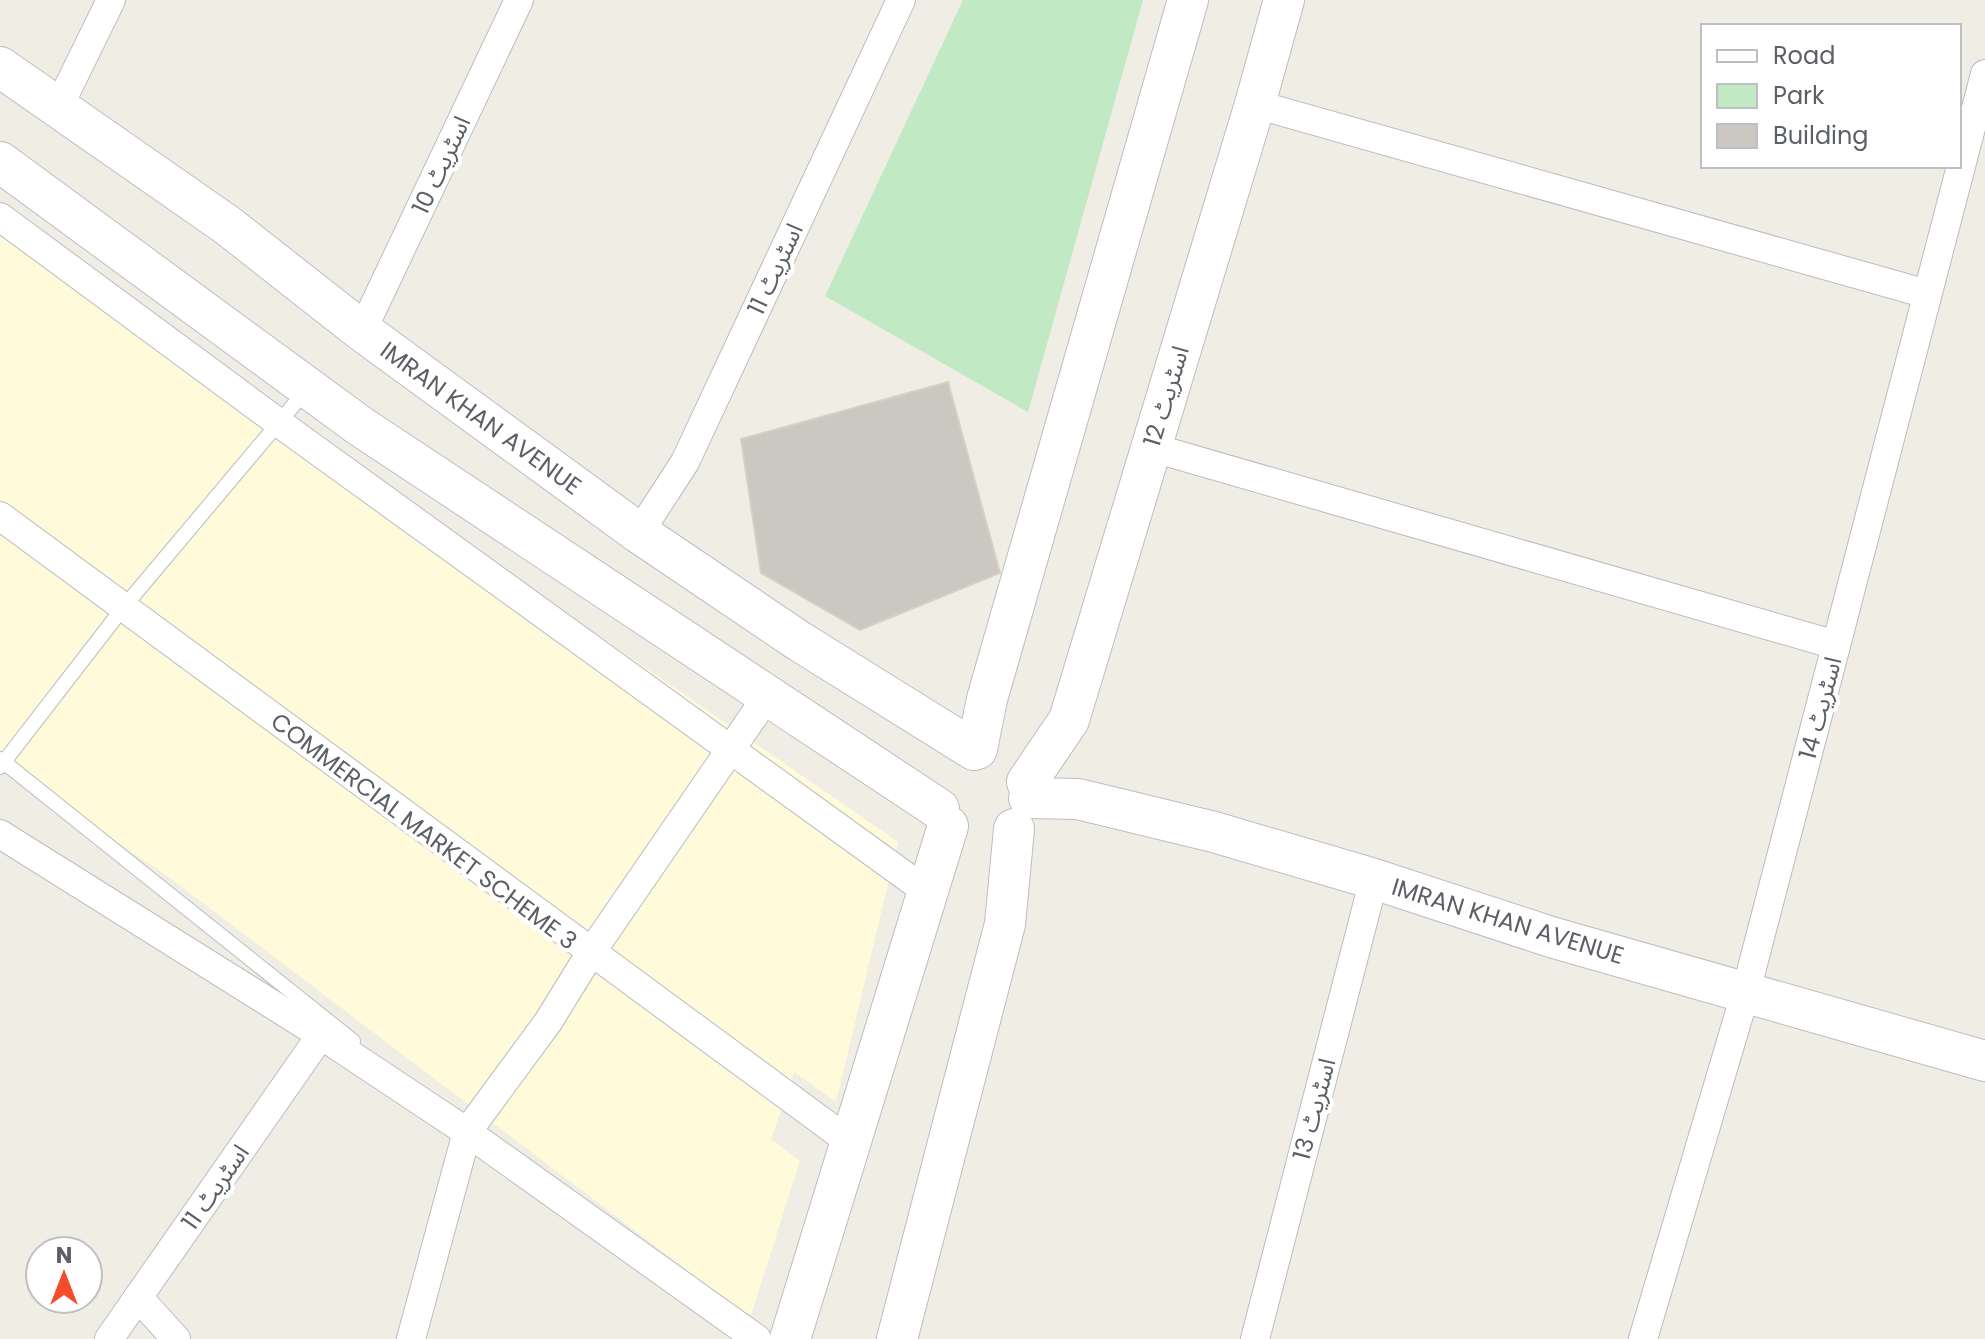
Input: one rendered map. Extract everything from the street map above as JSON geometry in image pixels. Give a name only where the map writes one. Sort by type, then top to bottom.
[{"type":"main road","points":[[976,750],[991,684],[1188,0]]},
{"type":"main road","name":"اسٹریٹ 12","points":[[1023,803],[1069,720],[1284,0]]},
{"type":"main road","name":"IMRAN KHAN AVENUE","points":[[0,67],[227,225],[362,331],[639,533],[799,641],[976,750]]},
{"type":"main road","points":[[0,162],[307,388],[768,695],[944,817],[959,835],[987,841],[1001,837],[1023,803]]},
{"type":"main road","points":[[790,1339],[929,893],[944,817],[936,796],[943,771],[951,761],[976,750],[990,750],[1013,761],[1023,803],[1005,924],[897,1339]]},
{"type":"main road","name":"IMRAN KHAN AVENUE","points":[[1023,803],[1078,799],[1214,832],[1374,879],[1551,937],[1985,1061]]},
{"type":"street","points":[[59,106],[111,0]]},
{"type":"street","name":"اسٹریٹ 10","points":[[362,331],[519,0]]},
{"type":"street","name":"اسٹریٹ 11","points":[[639,533],[685,462],[901,0]]},
{"type":"street","name":"اسٹریٹ 14","points":[[1961,165],[1985,74]]},
{"type":"street","points":[[1255,104],[1927,294]]},
{"type":"street","name":"اسٹریٹ 14","points":[[1643,1339],[1746,991],[1960,168]]},
{"type":"street","points":[[0,217],[279,423],[929,893]]},
{"type":"street","points":[[1150,447],[1836,645]]},
{"type":"street","name":"COMMERCIAL MARKET SCHEME 3","points":[[0,516],[590,954],[850,1142]]},
{"type":"street","points":[[411,1339],[467,1132],[548,1022],[590,954],[768,695]]},
{"type":"street","points":[[4,845],[321,1035],[467,1132],[757,1339]]},
{"type":"street","name":"اسٹریٹ 13","points":[[1255,1339],[1374,879]]},
{"type":"street","name":"اسٹریٹ 11","points":[[109,1339],[321,1035]]},
{"type":"street","points":[[138,1297],[176,1339]]},
{"type":"lane","points":[[307,388],[123,608],[1,763],[467,1132]]},
{"type":"shaded area","points":[[0,207],[313,438],[898,842],[836,1102],[794,1072],[771,1139],[800,1161],[750,1318],[170,878],[0,763]]},
{"type":"green space","points":[[963,0],[1143,0],[1028,412],[825,296]]},
{"type":"building","points":[[948,382],[1000,573],[860,630],[761,573],[741,439]]}]
